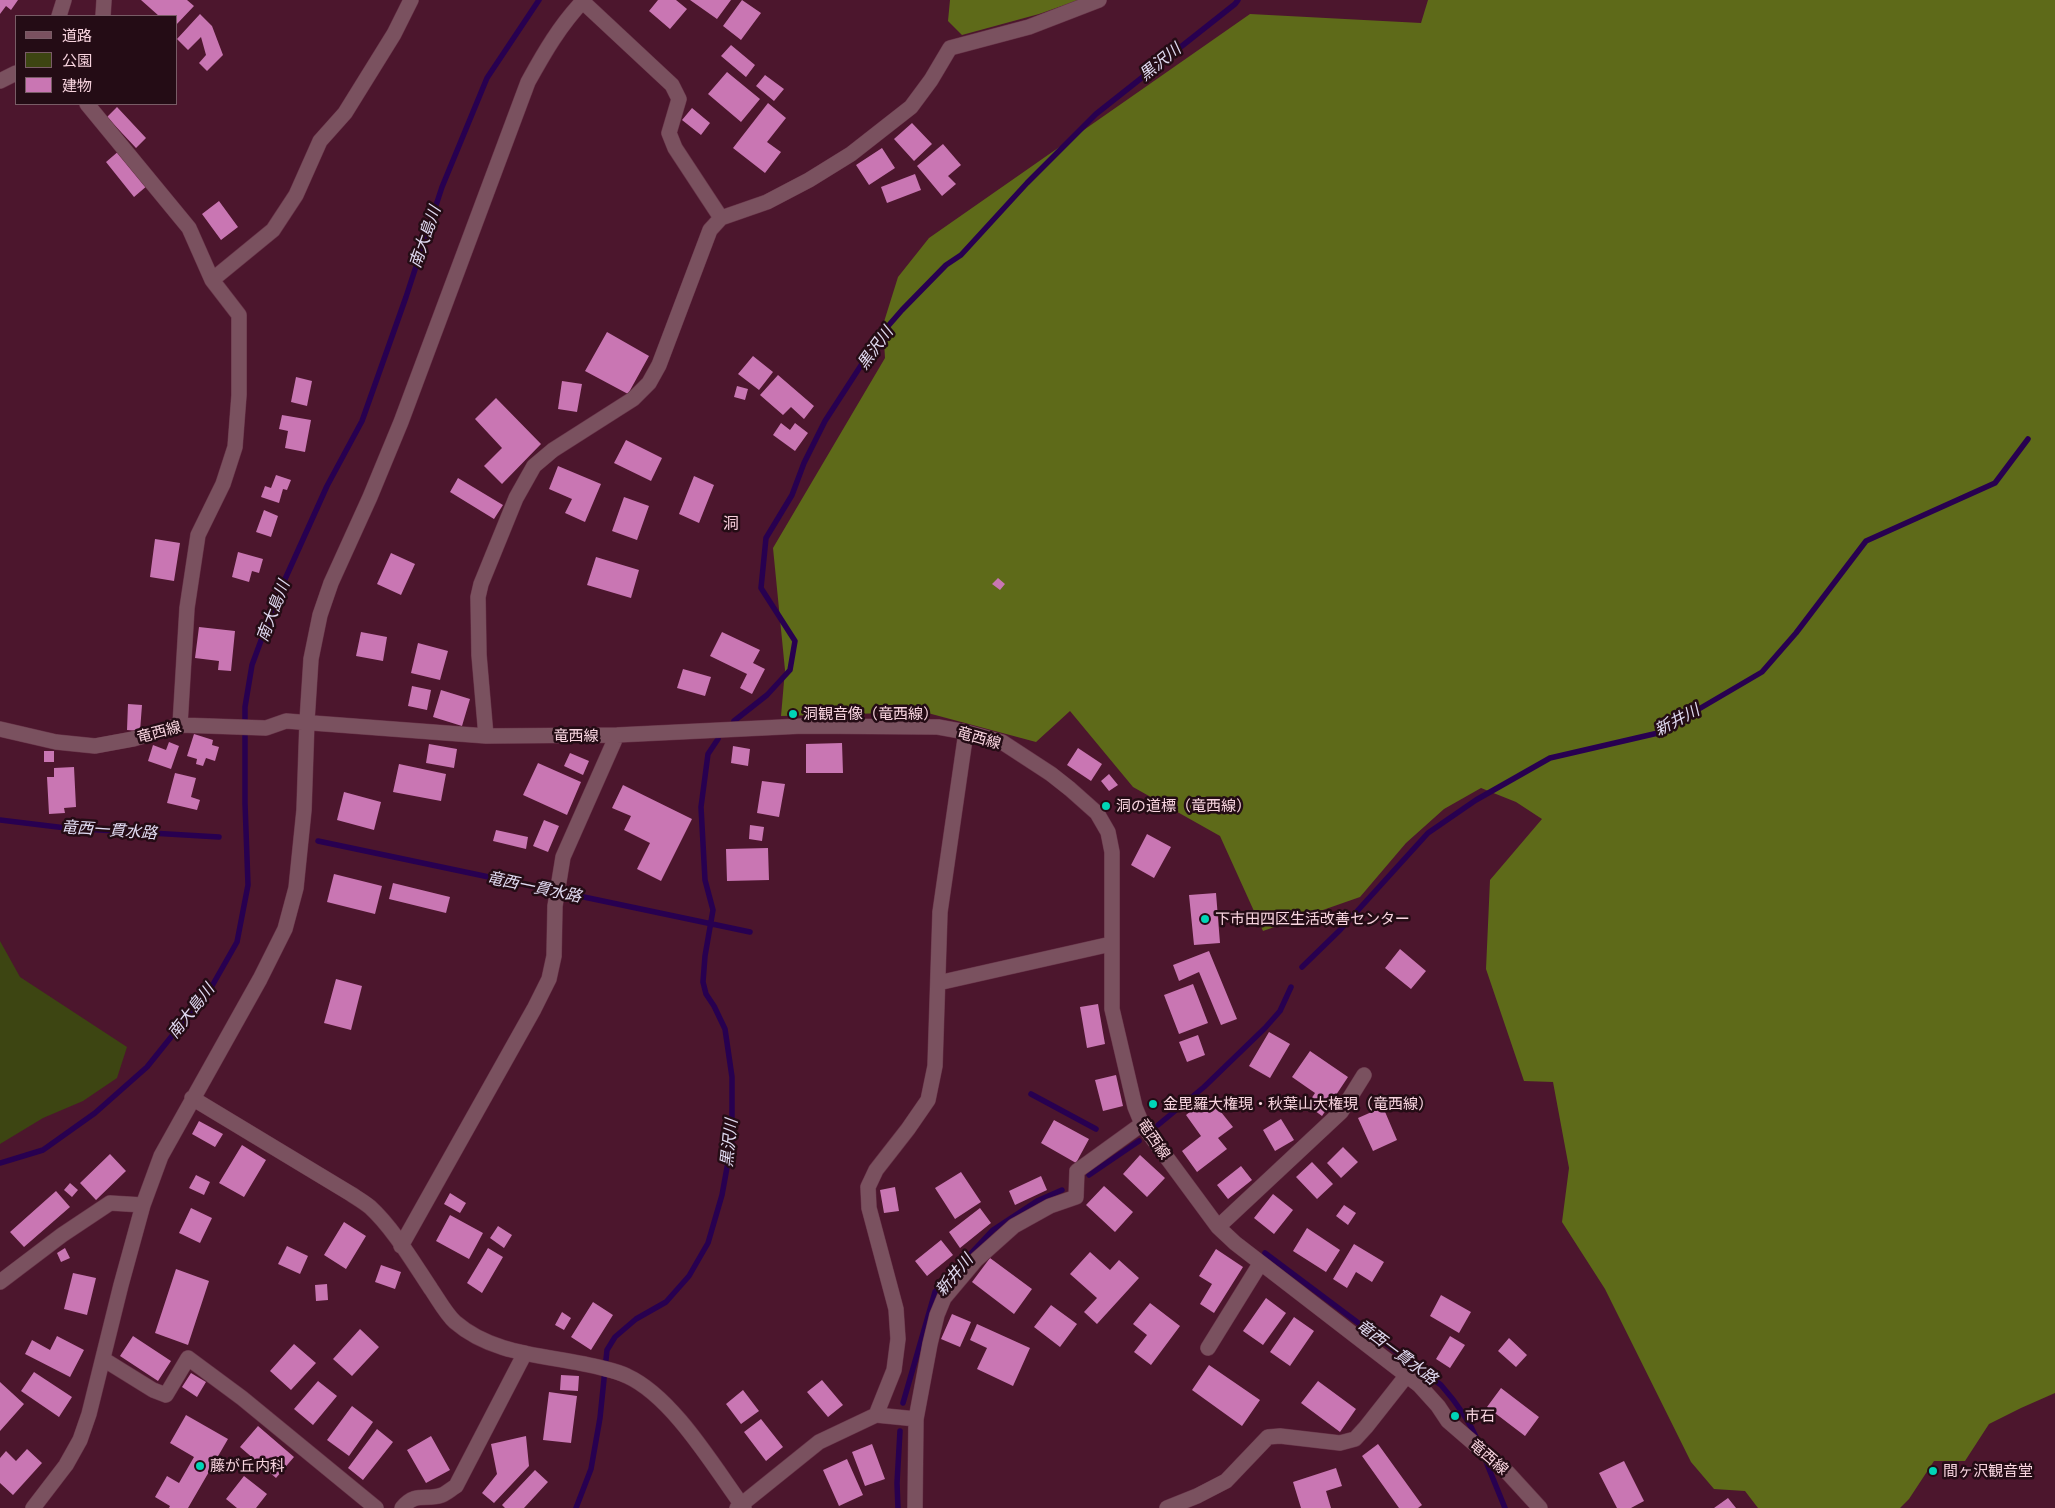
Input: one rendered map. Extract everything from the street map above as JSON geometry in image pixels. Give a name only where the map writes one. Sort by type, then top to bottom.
[{"type":"street","points":[[59,15],[64,0]]},
{"type":"street","points":[[103,15],[104,0]]},
{"type":"street","points":[[212,280],[273,230],[296,196],[320,141],[345,113],[394,34],[410,0]]},
{"type":"street","points":[[486,736],[479,655],[478,598],[481,584],[516,498],[534,466],[553,450],[633,399],[649,383],[659,365],[710,230],[721,218],[767,202],[809,180],[851,154],[910,106],[931,80],[950,48],[1029,28],[1100,0]]},
{"type":"street","points":[[33,1508],[66,1465],[80,1440],[89,1414],[143,1205],[161,1156],[260,980],[285,929],[296,888],[304,820],[307,721],[312,659],[320,615],[331,583],[401,422],[528,82],[548,45],[567,18],[583,1],[672,85],[679,98],[669,133],[675,148],[721,218]]},
{"type":"street","points":[[0,81],[15,74]]},
{"type":"street","points":[[88,105],[189,228],[212,280],[239,315],[239,396],[235,447],[223,484],[198,535],[187,608],[180,724]]},
{"type":"street","name":"竜西線","points":[[0,729],[56,742],[95,746],[133,739],[180,724],[266,728],[286,721],[307,721],[486,736],[617,735],[803,726],[938,727],[966,732],[1002,742],[1051,774],[1097,813],[1108,832],[1112,852],[1112,1009],[1134,1107],[1142,1124],[1218,1227],[1260,1264],[1419,1384],[1448,1421],[1508,1473],[1540,1508]]},
{"type":"street","points":[[876,1415],[894,1370],[898,1339],[896,1309],[869,1208],[868,1187],[876,1170],[928,1100],[935,1066],[940,912],[966,732]]},
{"type":"street","points":[[401,1246],[534,1009],[548,979],[554,956],[556,906],[563,857],[617,735]]},
{"type":"street","points":[[938,983],[1111,944]]},
{"type":"street","points":[[1218,1227],[1341,1112],[1364,1075]]},
{"type":"street","points":[[192,1098],[363,1202],[383,1222],[454,1322],[475,1337],[490,1344],[525,1353],[617,1372],[648,1388],[672,1410],[741,1507],[818,1442],[876,1415],[916,1419]]},
{"type":"street","points":[[915,1508],[916,1419],[932,1334],[944,1298],[976,1260],[1014,1226],[1050,1206],[1076,1197],[1077,1171],[1142,1124]]},
{"type":"street","points":[[0,1282],[62,1235],[110,1203],[143,1205]]},
{"type":"street","points":[[1208,1348],[1260,1264]]},
{"type":"street","points":[[402,1508],[408,1501],[418,1497],[441,1495],[456,1486],[525,1353]]},
{"type":"street","points":[[103,1359],[153,1390],[166,1395],[188,1358],[242,1398],[376,1508]]},
{"type":"street","points":[[1167,1508],[1197,1496],[1226,1481],[1268,1438],[1280,1436],[1340,1443],[1355,1439],[1407,1375]]},
{"type":"green space","points":[[950,0],[1079,0],[1039,14],[962,35],[948,21]]},
{"type":"green space","points":[[1428,0],[2055,0],[2055,1393],[1989,1424],[1965,1461],[1934,1461],[1909,1499],[1900,1508],[1758,1508],[1745,1491],[1714,1489],[1691,1462],[1605,1289],[1562,1222],[1569,1168],[1553,1082],[1524,1081],[1486,969],[1490,880],[1542,819],[1516,802],[1481,788],[1444,809],[1406,843],[1360,897],[1263,931],[1220,836],[1133,787],[1070,711],[1036,742],[924,712],[781,716],[785,670],[773,548],[885,358],[883,325],[898,277],[929,238],[1250,14],[1421,23]]},
{"type":"green space","points":[[0,941],[20,977],[127,1047],[117,1078],[83,1101],[43,1118],[0,1144]]},
{"type":"building","points":[[0,0],[18,0],[11,10],[6,6],[0,14]]},
{"type":"building","points":[[141,0],[187,0],[194,6],[178,23],[178,15],[158,15]]},
{"type":"building","points":[[658,0],[676,0],[687,9],[670,29],[649,11]]},
{"type":"building","points":[[690,0],[731,0],[717,19]]},
{"type":"building","points":[[742,0],[761,13],[741,40],[723,26]]},
{"type":"building","points":[[200,14],[212,26],[223,55],[207,71],[199,63],[206,55],[201,37],[188,50],[178,38]]},
{"type":"building","points":[[731,45],[755,65],[746,77],[721,56]]},
{"type":"building","points":[[727,72],[760,99],[741,122],[708,94]]},
{"type":"building","points":[[765,75],[784,89],[774,101],[756,86]]},
{"type":"building","points":[[768,103],[786,118],[767,142],[781,152],[765,173],[733,148]]},
{"type":"building","points":[[117,107],[146,138],[136,148],[107,117]]},
{"type":"building","points":[[692,108],[710,123],[701,135],[682,120]]},
{"type":"building","points":[[912,123],[932,144],[914,161],[894,139]]},
{"type":"building","points":[[943,144],[961,165],[948,176],[956,184],[942,196],[917,166]]},
{"type":"building","points":[[882,148],[895,168],[869,185],[856,165]]},
{"type":"building","points":[[120,150],[148,185],[134,197],[106,162]]},
{"type":"building","points":[[915,174],[921,190],[887,203],[881,187]]},
{"type":"building","points":[[219,201],[238,227],[221,240],[202,214]]},
{"type":"building","points":[[607,332],[649,356],[628,394],[585,371]]},
{"type":"building","points":[[753,356],[773,372],[759,390],[738,374]]},
{"type":"building","points":[[778,375],[814,406],[804,419],[791,407],[783,415],[760,395]]},
{"type":"building","points":[[296,377],[312,381],[307,406],[291,402]]},
{"type":"building","points":[[562,381],[582,384],[577,412],[558,409]]},
{"type":"building","points":[[737,386],[748,389],[745,400],[734,397]]},
{"type":"building","points":[[496,398],[541,444],[502,484],[484,466],[502,448],[475,419]]},
{"type":"building","points":[[282,415],[311,420],[305,452],[285,448],[288,431],[279,429]]},
{"type":"building","points":[[781,423],[790,430],[795,423],[808,433],[795,451],[773,435]]},
{"type":"building","points":[[626,440],[662,458],[651,481],[614,463]]},
{"type":"building","points":[[558,466],[601,484],[585,522],[565,513],[572,499],[549,489]]},
{"type":"building","points":[[276,475],[291,480],[287,490],[283,489],[279,503],[261,497],[265,486],[271,488]]},
{"type":"building","points":[[694,476],[714,485],[699,523],[679,514]]},
{"type":"building","points":[[458,478],[503,505],[494,519],[450,492]]},
{"type":"building","points":[[624,497],[649,506],[637,540],[612,531]]},
{"type":"building","points":[[264,510],[278,516],[271,537],[256,532]]},
{"type":"building","points":[[155,539],[180,543],[174,581],[150,577]]},
{"type":"building","points":[[238,552],[263,559],[259,573],[252,571],[249,582],[232,577]]},
{"type":"building","points":[[391,553],[415,564],[401,595],[377,584]]},
{"type":"building","points":[[596,557],[639,570],[631,598],[587,585]]},
{"type":"building","points":[[998,578],[1005,584],[1000,590],[992,584]]},
{"type":"building","points":[[199,627],[235,631],[231,671],[218,670],[219,661],[195,658]]},
{"type":"building","points":[[361,632],[387,637],[383,661],[356,656]]},
{"type":"building","points":[[722,632],[760,650],[753,663],[765,669],[752,694],[740,688],[747,674],[710,656]]},
{"type":"building","points":[[418,643],[448,651],[440,680],[411,673]]},
{"type":"building","points":[[683,669],[711,677],[705,696],[677,688]]},
{"type":"building","points":[[412,686],[431,690],[427,710],[408,706]]},
{"type":"building","points":[[441,690],[470,699],[462,726],[433,717]]},
{"type":"building","points":[[128,704],[142,705],[140,731],[127,730]]},
{"type":"building","points":[[194,734],[213,740],[212,745],[219,747],[215,761],[206,758],[203,766],[196,764],[197,759],[187,756]]},
{"type":"building","points":[[169,742],[179,746],[171,769],[148,761],[153,745],[166,750]]},
{"type":"building","points":[[842,743],[843,773],[806,773],[806,744]]},
{"type":"building","points":[[429,744],[457,749],[454,768],[426,763]]},
{"type":"building","points":[[733,746],[750,749],[748,766],[731,763]]},
{"type":"building","points":[[1078,748],[1102,764],[1091,781],[1067,765]]},
{"type":"building","points":[[44,751],[54,751],[54,762],[44,762]]},
{"type":"building","points":[[570,753],[589,761],[583,775],[564,766]]},
{"type":"building","points":[[538,763],[581,782],[567,815],[523,795]]},
{"type":"building","points":[[399,764],[446,774],[441,801],[393,792]]},
{"type":"building","points":[[74,767],[76,807],[64,808],[65,813],[49,814],[47,777],[54,777],[54,768]]},
{"type":"building","points":[[175,773],[196,778],[191,797],[200,800],[197,810],[167,803]]},
{"type":"building","points":[[1109,774],[1118,785],[1109,791],[1101,781]]},
{"type":"building","points":[[762,781],[785,784],[779,817],[757,813]]},
{"type":"building","points":[[623,785],[692,819],[661,881],[637,869],[650,843],[624,830],[631,816],[612,808]]},
{"type":"building","points":[[344,792],[381,802],[374,830],[337,820]]},
{"type":"building","points":[[544,820],[559,826],[548,852],[533,846]]},
{"type":"building","points":[[750,825],[764,827],[762,841],[749,839]]},
{"type":"building","points":[[496,830],[528,837],[526,849],[493,841]]},
{"type":"building","points":[[1147,834],[1171,847],[1154,878],[1131,865]]},
{"type":"building","points":[[768,848],[769,880],[727,881],[726,849]]},
{"type":"building","points":[[334,874],[382,886],[375,914],[327,902]]},
{"type":"building","points":[[393,883],[450,897],[446,913],[389,899]]},
{"type":"building","name":"下市田四区生活改善センター","points":[[1216,893],[1220,943],[1194,945],[1189,895]]},
{"type":"building","points":[[1400,949],[1426,971],[1411,989],[1385,968]]},
{"type":"building","points":[[1209,951],[1237,1019],[1221,1025],[1199,972],[1179,981],[1173,965]]},
{"type":"building","points":[[336,979],[362,986],[351,1030],[324,1023]]},
{"type":"building","points":[[1193,984],[1208,1023],[1179,1034],[1164,995]]},
{"type":"building","points":[[1098,1004],[1105,1044],[1087,1048],[1080,1007]]},
{"type":"building","points":[[1269,1032],[1290,1044],[1270,1078],[1249,1066]]},
{"type":"building","points":[[1198,1035],[1205,1055],[1187,1062],[1179,1042]]},
{"type":"building","points":[[1310,1051],[1348,1077],[1322,1116],[1307,1105],[1315,1093],[1292,1077]]},
{"type":"building","points":[[1116,1075],[1123,1106],[1103,1111],[1095,1080]]},
{"type":"building","points":[[1209,1097],[1233,1127],[1218,1138],[1227,1149],[1197,1172],[1182,1151],[1201,1136],[1186,1115]]},
{"type":"building","points":[[1383,1107],[1397,1140],[1373,1151],[1358,1118]]},
{"type":"building","points":[[1281,1119],[1294,1140],[1275,1151],[1263,1130]]},
{"type":"building","points":[[1054,1120],[1089,1139],[1076,1163],[1041,1143]]},
{"type":"building","points":[[199,1121],[223,1134],[215,1147],[192,1134]]},
{"type":"building","points":[[242,1145],[266,1160],[244,1197],[219,1183]]},
{"type":"building","points":[[1343,1147],[1358,1162],[1341,1178],[1327,1163]]},
{"type":"building","points":[[110,1154],[126,1171],[96,1200],[80,1183]]},
{"type":"building","points":[[1140,1155],[1165,1178],[1147,1197],[1123,1174]]},
{"type":"building","points":[[1312,1162],[1333,1184],[1317,1199],[1296,1177]]},
{"type":"building","points":[[1241,1166],[1252,1180],[1228,1199],[1217,1185]]},
{"type":"building","points":[[961,1172],[981,1202],[955,1219],[935,1188]]},
{"type":"building","points":[[196,1175],[210,1182],[204,1195],[189,1188]]},
{"type":"building","points":[[1041,1176],[1047,1190],[1015,1205],[1009,1191]]},
{"type":"building","points":[[70,1183],[78,1190],[72,1197],[64,1190]]},
{"type":"building","points":[[1104,1186],[1133,1212],[1115,1232],[1086,1205]]},
{"type":"building","points":[[895,1187],[899,1211],[884,1213],[880,1190]]},
{"type":"building","points":[[56,1191],[70,1207],[24,1247],[10,1232]]},
{"type":"building","points":[[450,1193],[466,1203],[460,1213],[444,1204]]},
{"type":"building","points":[[1273,1194],[1293,1210],[1274,1234],[1254,1218]]},
{"type":"building","points":[[1344,1205],[1356,1213],[1348,1225],[1336,1216]]},
{"type":"building","points":[[191,1208],[212,1218],[200,1243],[179,1233]]},
{"type":"building","points":[[980,1208],[991,1223],[960,1248],[949,1232]]},
{"type":"building","points":[[450,1215],[483,1233],[469,1259],[436,1241]]},
{"type":"building","points":[[344,1222],[366,1236],[346,1269],[324,1255]]},
{"type":"building","points":[[498,1226],[512,1235],[504,1248],[490,1238]]},
{"type":"building","points":[[1307,1228],[1340,1250],[1326,1272],[1293,1251]]},
{"type":"building","points":[[941,1240],[953,1255],[927,1276],[915,1261]]},
{"type":"building","points":[[1354,1244],[1384,1262],[1372,1282],[1356,1272],[1347,1288],[1333,1279]]},
{"type":"building","points":[[287,1246],[308,1256],[300,1274],[278,1264]]},
{"type":"building","points":[[65,1248],[70,1258],[61,1262],[57,1253]]},
{"type":"building","points":[[488,1248],[503,1257],[482,1293],[467,1283]]},
{"type":"building","points":[[1216,1249],[1243,1267],[1214,1313],[1200,1304],[1212,1284],[1199,1276]]},
{"type":"building","points":[[1090,1252],[1110,1270],[1119,1260],[1139,1278],[1097,1324],[1084,1312],[1097,1298],[1070,1274]]},
{"type":"building","points":[[990,1258],[1032,1289],[1014,1314],[972,1282]]},
{"type":"building","points":[[381,1265],[401,1272],[395,1289],[375,1282]]},
{"type":"building","points":[[176,1269],[209,1281],[188,1345],[155,1333]]},
{"type":"building","points":[[73,1273],[96,1278],[87,1315],[64,1309]]},
{"type":"building","points":[[327,1284],[328,1300],[316,1301],[315,1285]]},
{"type":"building","points":[[1441,1295],[1471,1312],[1459,1333],[1430,1316]]},
{"type":"building","points":[[1266,1298],[1286,1313],[1263,1345],[1243,1331]]},
{"type":"building","points":[[593,1302],[613,1315],[591,1350],[571,1337]]},
{"type":"building","points":[[1150,1303],[1180,1326],[1151,1365],[1134,1352],[1147,1335],[1133,1324]]},
{"type":"building","points":[[1051,1305],[1077,1324],[1060,1347],[1034,1327]]},
{"type":"building","points":[[562,1312],[571,1318],[564,1330],[555,1325]]},
{"type":"building","points":[[952,1314],[971,1322],[960,1347],[941,1339]]},
{"type":"building","points":[[1294,1317],[1314,1331],[1290,1366],[1270,1352]]},
{"type":"building","points":[[977,1324],[1030,1348],[1013,1386],[977,1369],[987,1348],[970,1340]]},
{"type":"building","points":[[360,1329],[379,1347],[352,1376],[333,1359]]},
{"type":"building","points":[[57,1336],[84,1350],[70,1377],[25,1354],[32,1340],[50,1350]]},
{"type":"building","points":[[133,1336],[171,1361],[158,1381],[120,1356]]},
{"type":"building","points":[[1450,1336],[1465,1345],[1450,1368],[1436,1359]]},
{"type":"building","points":[[1509,1338],[1527,1355],[1516,1367],[1498,1351]]},
{"type":"building","points":[[294,1344],[316,1363],[291,1390],[270,1371]]},
{"type":"building","points":[[1209,1365],[1260,1400],[1242,1426],[1192,1390]]},
{"type":"building","points":[[34,1372],[72,1397],[59,1417],[21,1391]]},
{"type":"building","points":[[191,1373],[206,1382],[197,1397],[182,1387]]},
{"type":"building","points":[[561,1375],[579,1376],[578,1391],[560,1390]]},
{"type":"building","points":[[822,1380],[843,1405],[828,1417],[807,1392]]},
{"type":"building","points":[[318,1381],[337,1396],[313,1425],[294,1409]]},
{"type":"building","points":[[1318,1381],[1356,1409],[1340,1432],[1301,1403]]},
{"type":"building","points":[[0,1382],[24,1404],[0,1431]]},
{"type":"building","points":[[1501,1388],[1539,1417],[1525,1436],[1487,1407]]},
{"type":"building","points":[[743,1390],[759,1411],[741,1424],[726,1404]]},
{"type":"building","points":[[549,1392],[577,1396],[571,1443],[543,1440]]},
{"type":"building","points":[[352,1406],[373,1422],[349,1456],[327,1440]]},
{"type":"building","name":"藤が丘内科","points":[[186,1415],[228,1439],[188,1508],[169,1508],[170,1506],[155,1497],[167,1476],[179,1483],[194,1457],[170,1443]]},
{"type":"building","points":[[761,1419],[783,1447],[766,1461],[744,1432]]},
{"type":"building","points":[[258,1426],[294,1457],[276,1478],[240,1447]]},
{"type":"building","points":[[377,1429],[393,1442],[363,1480],[348,1468]]},
{"type":"building","points":[[431,1436],[450,1470],[426,1483],[407,1450]]},
{"type":"building","points":[[526,1436],[529,1466],[494,1503],[482,1493],[497,1474],[491,1444]]},
{"type":"building","points":[[872,1444],[885,1479],[865,1486],[852,1452]]},
{"type":"building","points":[[1378,1444],[1422,1505],[1418,1508],[1399,1508],[1362,1456]]},
{"type":"building","points":[[27,1449],[42,1463],[13,1495],[0,1483],[0,1458],[6,1451],[16,1461]]},
{"type":"building","points":[[847,1459],[863,1495],[839,1506],[823,1470]]},
{"type":"building","points":[[1624,1461],[1644,1501],[1631,1508],[1617,1508],[1599,1473]]},
{"type":"building","points":[[1336,1468],[1342,1486],[1326,1491],[1331,1508],[1301,1508],[1293,1482]]},
{"type":"building","points":[[535,1470],[548,1482],[524,1508],[505,1508],[502,1505]]},
{"type":"building","points":[[244,1476],[267,1494],[256,1508],[237,1508],[226,1499]]},
{"type":"building","points":[[1728,1498],[1736,1508],[1714,1508]]},
{"type":"waterway","name":"南大島川","points":[[0,1163],[43,1150],[95,1113],[147,1067],[212,986],[237,942],[248,885],[245,803],[245,707],[252,665],[277,597],[327,486],[362,421],[406,297],[442,187],[487,78],[539,0]]},
{"type":"waterway","name":"黒沢川","points":[[734,721],[767,695],[790,670],[795,641],[761,588],[766,538],[792,495],[804,463],[825,421],[882,333],[946,265],[961,255],[1027,183],[1096,114],[1238,0]]},
{"type":"waterway","name":"新井川","points":[[1302,967],[1340,930],[1428,833],[1476,800],[1550,758],[1658,733],[1762,672],[1796,633],[1866,541],[1995,483],[2028,439]]},
{"type":"waterway","name":"黒沢川","points":[[576,1508],[591,1469],[600,1418],[607,1350],[615,1337],[636,1319],[666,1302],[689,1276],[708,1243],[722,1195],[732,1140],[732,1077],[725,1029],[706,994],[703,982],[705,956],[713,910],[705,880],[701,807],[708,754],[718,739]]},
{"type":"waterway","name":"竜西一貫水路","points":[[0,820],[66,828],[219,837]]},
{"type":"waterway","name":"竜西一貫水路","points":[[318,841],[750,932]]},
{"type":"waterway","name":"新井川","points":[[1158,1125],[1204,1087],[1265,1028],[1280,1011],[1291,987]]},
{"type":"waterway","name":"竜西一貫水路","points":[[1031,1094],[1096,1129]]},
{"type":"waterway","name":"新井川","points":[[1089,1175],[1139,1141]]},
{"type":"waterway","name":"新井川","points":[[903,1403],[935,1292],[993,1230],[1037,1201],[1062,1190]]},
{"type":"waterway","name":"竜西一貫水路","points":[[1265,1253],[1441,1385],[1462,1411],[1478,1441]]},
{"type":"waterway","name":"新井川","points":[[898,1508],[897,1483],[900,1431]]},
{"type":"waterway","name":"竜西一貫水路","points":[[1485,1459],[1505,1508]]},
{"type":"place","name":"洞観音像（竜西線）","points":[[793,714]]},
{"type":"place","name":"洞の道標（竜西線）","points":[[1106,806]]},
{"type":"place","name":"下市田四区生活改善センター","points":[[1205,919]]},
{"type":"place","name":"金毘羅大権現・秋葉山大権現（竜西線）","points":[[1153,1104]]},
{"type":"place","name":"市石","points":[[1455,1416]]},
{"type":"place","name":"藤が丘内科","points":[[200,1466]]},
{"type":"place","name":"間ヶ沢観音堂","points":[[1933,1471]]},
{"type":"district","name":"洞","points":[[731,524]]}]
